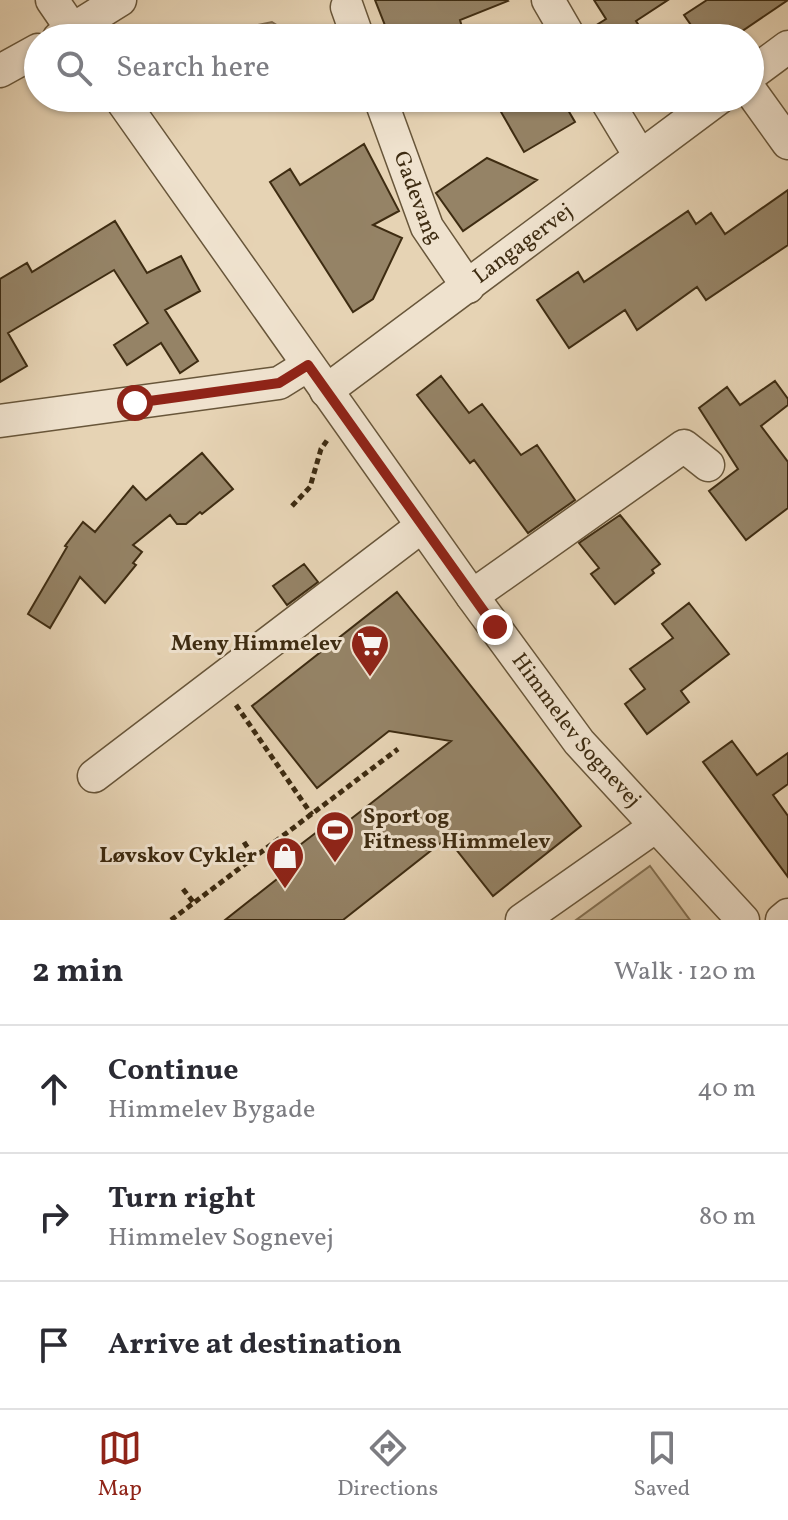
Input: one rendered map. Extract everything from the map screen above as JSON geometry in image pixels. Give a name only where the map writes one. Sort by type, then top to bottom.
[{"type":"street","points":[[52,0],[64,24]]},
{"type":"street","points":[[87,24],[120,0]]},
{"type":"street","points":[[548,0],[562,24]]},
{"type":"street","points":[[347,7],[353,24]]},
{"type":"street","points":[[764,65],[788,47]]},
{"type":"street","points":[[0,71],[24,58]]},
{"type":"street","points":[[764,110],[788,143]]},
{"type":"street","name":"Himmelev Sognevej","points":[[130,112],[422,526],[579,742],[743,920]]},
{"type":"street","name":"Gadevang","points":[[385,112],[427,227],[468,287]]},
{"type":"street","points":[[613,112],[640,156]]},
{"type":"street","name":"Langagervej","points":[[0,421],[279,383],[326,390],[700,112]]},
{"type":"street","points":[[472,596],[684,446],[708,465]]},
{"type":"street","points":[[94,776],[422,526]]},
{"type":"street","points":[[522,920],[656,826]]},
{"type":"street","points":[[782,920],[788,915]]},
{"type":"path","points":[[292,506],[310,487],[321,449],[326,390]]},
{"type":"path","points":[[219,681],[312,815]]},
{"type":"path","points":[[171,920],[398,749]]},
{"type":"path","points":[[244,842],[253,856]]},
{"type":"path","points":[[183,889],[194,903]]},
{"type":"shaded area","points":[[650,866],[690,920],[576,920]]},
{"type":"building","points":[[375,0],[508,1],[460,20],[461,24],[384,24]]},
{"type":"building","points":[[594,0],[668,0],[636,21],[638,24],[598,24],[606,19]]},
{"type":"building","points":[[707,0],[788,0],[753,24],[690,24],[684,15]]},
{"type":"building","points":[[501,112],[569,112],[575,122],[524,152]]},
{"type":"building","points":[[364,144],[399,211],[373,225],[402,238],[373,299],[353,312],[270,182],[290,169],[300,185]]},
{"type":"building","points":[[487,158],[537,180],[463,231],[436,193]]},
{"type":"building","points":[[788,190],[788,245],[706,300],[697,287],[637,330],[625,310],[569,348],[537,300],[578,272],[584,282],[688,211],[696,224],[711,213],[725,234]]},
{"type":"building","points":[[115,221],[147,273],[181,256],[200,291],[165,310],[198,361],[180,373],[161,343],[127,365],[114,345],[148,323],[114,270],[8,333],[27,366],[0,382],[0,279],[27,263],[32,272]]},
{"type":"building","points":[[441,376],[469,413],[482,404],[521,455],[537,445],[575,500],[528,533],[474,460],[470,463],[417,395]]},
{"type":"building","points":[[775,381],[788,399],[788,405],[761,426],[788,462],[788,508],[746,540],[709,491],[738,469],[699,408],[727,387],[740,405]]},
{"type":"building","points":[[202,453],[233,489],[186,524],[177,524],[170,515],[133,545],[142,552],[133,563],[136,565],[105,603],[80,577],[50,628],[28,614],[65,546],[83,522],[95,532],[133,486],[146,500]]},
{"type":"building","points":[[620,515],[660,564],[652,570],[654,573],[615,604],[591,574],[599,568],[579,543]]},
{"type":"building","points":[[304,564],[318,582],[287,605],[273,586]]},
{"type":"building","points":[[397,592],[581,826],[493,896],[447,838],[343,920],[225,920],[291,868],[283,858],[322,828],[329,836],[451,741],[389,731],[317,788],[252,706]]},
{"type":"building","points":[[689,603],[729,654],[681,691],[689,702],[647,734],[625,704],[645,689],[630,669],[673,638],[662,624]]},
{"type":"building","points":[[732,741],[757,775],[788,753],[788,784],[773,795],[788,816],[788,877],[703,762]]},
{"type":"place","name":"Meny Himmelev","points":[[370,678]]},
{"type":"place","name":"Sport og Fitness Himmelev","points":[[335,864]]},
{"type":"place","name":"Løvskov Cykler","points":[[285,890]]},
{"type":"route","points":[[135,403],[279,383],[308,365],[495,627]]}]
